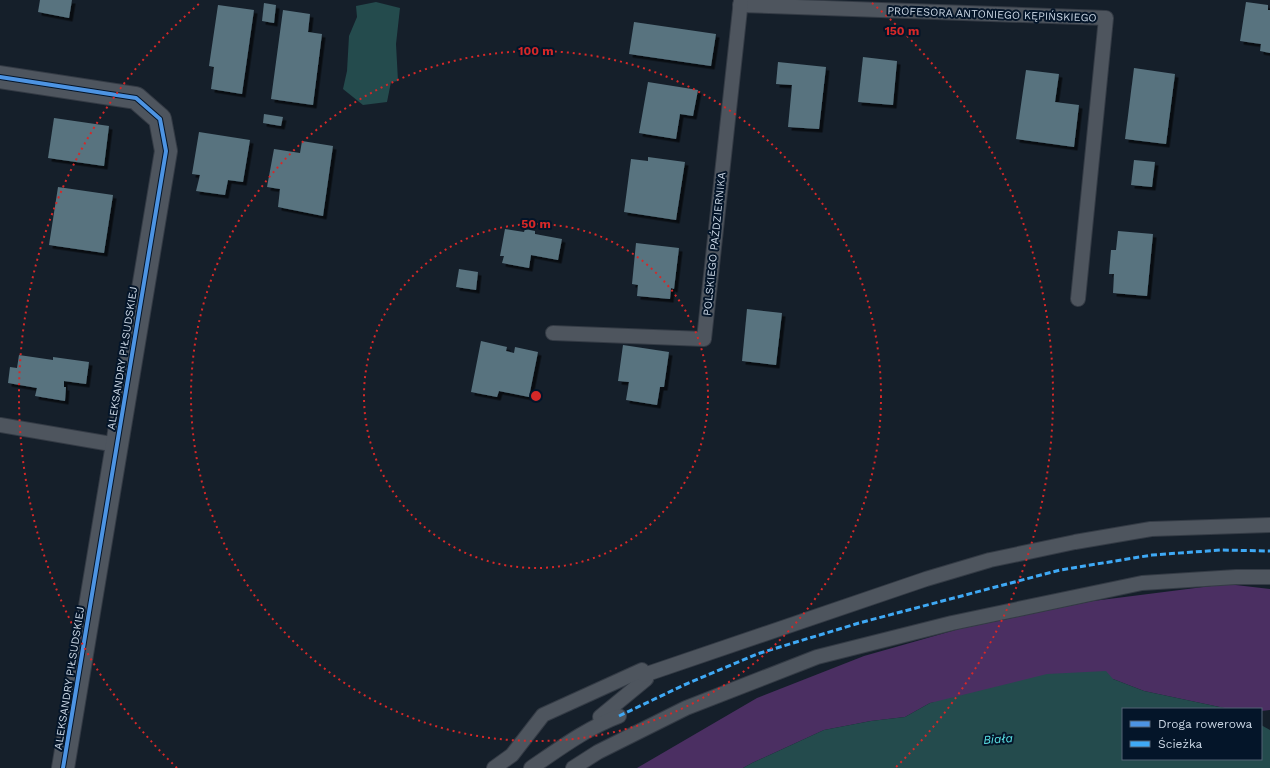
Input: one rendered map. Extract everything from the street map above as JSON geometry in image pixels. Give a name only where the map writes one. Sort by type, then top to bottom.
[{"type":"street","name":"ALEKSANDRY PIŁSUDSKIEJ","points":[[0,77],[136,98],[160,119],[166,151],[63,768]]},
{"type":"lane","name":"PROFESORA ANTONIEGO KĘPIŃSKIEGO","points":[[740,3],[1106,18],[1078,299]]},
{"type":"lane","name":"POLSKIEGO PAŹDZIERNIKA","points":[[553,333],[704,339],[740,3]]},
{"type":"lane","points":[[0,425],[117,445]]},
{"type":"lane","points":[[644,675],[926,579],[990,560],[1075,542],[1151,529],[1270,525]]},
{"type":"lane","points":[[573,768],[598,752],[686,708],[818,657],[952,624],[1142,583],[1236,577],[1270,577]]},
{"type":"lane","points":[[494,768],[512,755],[543,715],[642,670],[646,679],[600,717],[604,722]]},
{"type":"lane","points":[[531,768],[604,722],[619,716]]},
{"type":"shaded area","points":[[1227,584],[1270,589],[1270,710],[1262,711],[1262,708],[1224,708],[1144,691],[1113,679],[930,703],[905,717],[871,721],[824,730],[743,768],[637,768],[757,698],[864,656],[959,629],[1093,601]]},
{"type":"water","points":[[376,2],[400,8],[396,44],[398,81],[391,82],[387,102],[363,105],[343,89],[347,71],[349,36],[357,17],[356,6]]},
{"type":"water","name":"Biała","points":[[1106,671],[1113,679],[1144,691],[1224,708],[1122,708],[1122,760],[1262,760],[1262,726],[1270,730],[1270,768],[743,768],[824,730],[871,721],[905,717],[930,703],[1047,674]]},
{"type":"building","points":[[40,0],[72,0],[69,18],[38,12]]},
{"type":"building","points":[[1246,2],[1268,5],[1268,10],[1270,10],[1270,53],[1260,51],[1261,44],[1240,41]]},
{"type":"building","points":[[264,3],[276,5],[274,23],[262,21]]},
{"type":"building","points":[[218,5],[254,10],[242,94],[211,89],[214,67],[209,66]]},
{"type":"building","points":[[283,10],[310,14],[308,32],[322,34],[313,105],[271,99]]},
{"type":"building","points":[[634,22],[716,34],[711,66],[629,54]]},
{"type":"building","points":[[863,57],[897,61],[893,105],[858,102]]},
{"type":"building","points":[[778,62],[826,67],[819,129],[788,127],[792,85],[776,84]]},
{"type":"building","points":[[1134,68],[1175,74],[1166,144],[1125,139]]},
{"type":"building","points":[[1026,70],[1059,74],[1055,102],[1079,105],[1074,147],[1016,139]]},
{"type":"building","points":[[648,82],[698,90],[693,116],[680,114],[676,139],[639,133]]},
{"type":"building","points":[[264,114],[283,117],[281,126],[263,123]]},
{"type":"building","points":[[54,118],[109,126],[104,166],[48,158]]},
{"type":"building","points":[[199,132],[250,140],[243,182],[228,180],[225,195],[196,191],[200,175],[192,174]]},
{"type":"building","points":[[302,141],[333,146],[323,216],[278,207],[280,189],[267,187],[274,149],[300,153]]},
{"type":"building","points":[[648,157],[685,162],[676,220],[624,212],[631,159],[648,161]]},
{"type":"building","points":[[1134,160],[1155,162],[1152,187],[1131,185]]},
{"type":"building","points":[[58,187],[113,195],[104,253],[49,245]]},
{"type":"building","points":[[505,229],[524,232],[525,229],[535,231],[535,234],[562,239],[558,260],[531,255],[529,268],[502,263],[504,256],[500,256]]},
{"type":"building","points":[[1118,231],[1153,234],[1147,296],[1113,293],[1114,274],[1109,274],[1111,250],[1116,250]]},
{"type":"building","points":[[636,243],[679,248],[674,289],[671,288],[670,299],[637,296],[638,285],[632,284]]},
{"type":"building","points":[[459,269],[478,272],[476,290],[456,287]]},
{"type":"building","points":[[747,309],[782,313],[776,365],[742,361]]},
{"type":"building","points":[[481,341],[507,347],[506,351],[514,353],[515,347],[538,352],[529,397],[499,391],[497,397],[471,392]]},
{"type":"building","points":[[623,345],[669,352],[664,387],[660,387],[657,405],[626,400],[629,382],[618,381]]},
{"type":"building","points":[[19,355],[53,360],[53,357],[89,362],[86,384],[64,381],[64,387],[66,387],[65,401],[35,396],[37,388],[8,383],[10,367],[17,368]]},
{"type":"marked path","points":[[619,716],[684,685],[757,654],[859,623],[1060,570],[1152,555],[1221,550],[1270,551]]},
{"type":"cycle path","points":[[0,77],[136,98],[160,119],[166,151],[63,768]]}]
